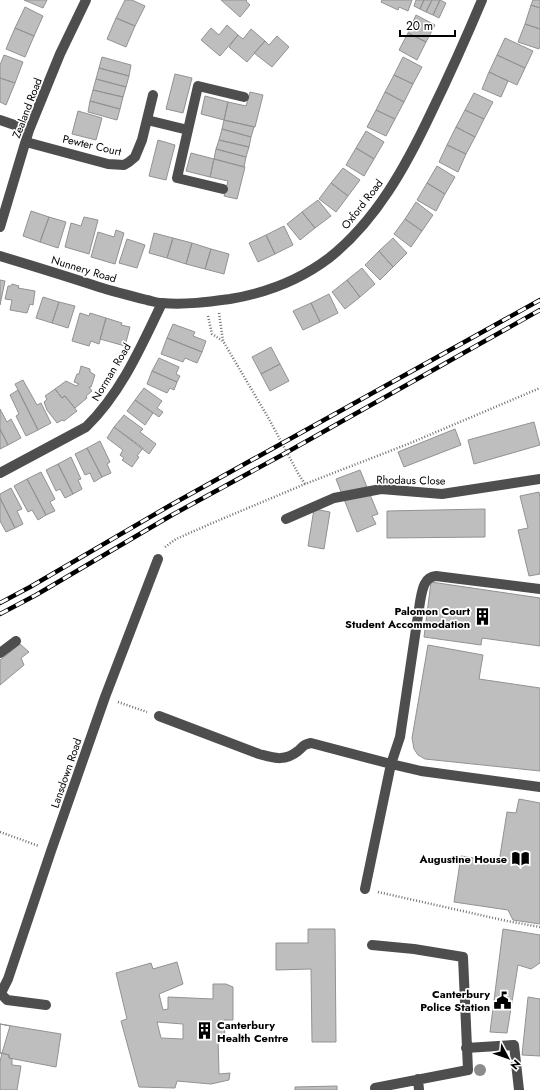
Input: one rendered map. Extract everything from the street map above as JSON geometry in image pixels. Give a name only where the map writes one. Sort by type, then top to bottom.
[{"type":"street","name":"Zealand Road","points":[[0,228],[29,130],[60,54],[86,0]]},
{"type":"street","name":"Oxford Road","points":[[162,303],[206,303],[258,293],[290,281],[307,272],[328,258],[350,239],[369,218],[399,176],[418,141],[482,0]]},
{"type":"street","points":[[223,189],[177,178],[198,86],[244,97]]},
{"type":"street","name":"Pewter Court","points":[[26,142],[108,164],[124,165],[135,157],[142,140],[153,95]]},
{"type":"street","points":[[0,120],[29,130]]},
{"type":"street","points":[[147,120],[188,130]]},
{"type":"street","name":"Nunnery Road","points":[[0,256],[128,296],[162,303]]},
{"type":"street","name":"Norman Road","points":[[0,473],[86,427],[97,416],[118,388],[130,368],[162,303]]},
{"type":"street","name":"Rhodaus Close","points":[[286,519],[334,498],[381,489],[442,494],[540,479]]},
{"type":"street","name":"Lansdown Road","points":[[0,994],[8,979],[105,697],[158,559]]},
{"type":"street","points":[[365,889],[391,764],[400,737],[423,587],[431,577],[436,576],[540,589]]},
{"type":"street","points":[[0,653],[16,641]]},
{"type":"street","points":[[159,716],[259,754],[275,758],[290,756],[304,745],[310,743],[421,771],[540,787]]},
{"type":"street","points":[[372,945],[414,949],[463,957],[468,1070],[375,1088]]},
{"type":"street","points":[[0,994],[7,1000],[46,1005]]},
{"type":"street","points":[[466,1048],[514,1045],[519,1090]]},
{"type":"street","points":[[418,1079],[419,1090]]},
{"type":"path","points":[[217,301],[224,341],[263,407],[305,484]]},
{"type":"path","points":[[206,303],[212,334],[224,341]]},
{"type":"path","points":[[158,559],[166,546],[176,539],[305,484],[408,444],[540,388]]},
{"type":"path","points":[[105,697],[159,716]]},
{"type":"path","points":[[0,832],[51,851]]},
{"type":"path","points":[[365,889],[540,927]]},
{"type":"building","points":[[24,0],[47,0],[43,8]]},
{"type":"building","points":[[125,0],[132,0],[145,6],[135,26],[116,18]]},
{"type":"building","points":[[221,0],[247,0],[246,1],[250,5],[240,17]]},
{"type":"building","points":[[382,0],[412,0],[408,11],[399,7],[398,10],[381,2]]},
{"type":"building","points":[[416,0],[424,0],[420,9],[414,6]]},
{"type":"building","points":[[424,0],[432,0],[426,12],[420,9]]},
{"type":"building","points":[[432,0],[440,0],[433,15],[426,12]]},
{"type":"building","points":[[440,0],[446,3],[439,18],[433,15]]},
{"type":"building","points":[[533,0],[540,0],[540,8],[531,5]]},
{"type":"building","points":[[531,5],[540,8],[540,29],[525,24]]},
{"type":"building","points":[[25,7],[43,16],[34,36],[15,28]]},
{"type":"building","points":[[416,15],[435,25],[426,42],[408,33]]},
{"type":"building","points":[[116,18],[135,26],[126,47],[107,39]]},
{"type":"building","points":[[525,24],[540,29],[539,49],[518,42]]},
{"type":"building","points":[[227,25],[238,35],[220,56],[201,40],[211,28],[219,35]]},
{"type":"building","points":[[15,28],[34,36],[25,57],[6,49]]},
{"type":"building","points":[[251,29],[265,41],[247,62],[229,47],[238,35],[243,39]]},
{"type":"building","points":[[408,33],[426,42],[417,60],[399,50]]},
{"type":"building","points":[[277,36],[289,47],[272,67],[254,53],[265,41],[269,45]]},
{"type":"building","points":[[505,38],[533,51],[525,68],[497,55]]},
{"type":"building","points":[[4,55],[23,62],[15,83],[0,78],[0,65]]},
{"type":"building","points":[[497,55],[525,68],[517,85],[489,72]]},
{"type":"building","points":[[102,57],[131,65],[129,76],[99,68]]},
{"type":"building","points":[[403,57],[422,67],[413,84],[394,75]]},
{"type":"building","points":[[99,68],[129,76],[126,87],[96,79]]},
{"type":"building","points":[[489,72],[508,81],[501,97],[482,89]]},
{"type":"building","points":[[175,74],[192,78],[183,113],[166,109]]},
{"type":"building","points":[[394,75],[413,84],[404,102],[385,92]]},
{"type":"building","points":[[0,78],[15,83],[6,105],[0,102]]},
{"type":"building","points":[[96,79],[126,87],[123,97],[93,90]]},
{"type":"building","points":[[93,90],[123,97],[120,109],[90,101]]},
{"type":"building","points":[[250,92],[263,95],[255,127],[224,120],[228,102],[246,106]]},
{"type":"building","points":[[385,92],[404,102],[395,119],[376,110]]},
{"type":"building","points":[[474,93],[493,102],[484,119],[465,110]]},
{"type":"building","points":[[205,96],[228,102],[224,120],[201,114]]},
{"type":"building","points":[[90,101],[120,109],[117,120],[88,112]]},
{"type":"building","points":[[376,110],[395,119],[386,136],[367,127]]},
{"type":"building","points":[[465,110],[484,119],[475,137],[456,127]]},
{"type":"building","points":[[78,111],[102,118],[96,140],[72,134]]},
{"type":"building","points":[[224,120],[254,127],[251,137],[222,129]]},
{"type":"building","points":[[456,127],[475,137],[466,154],[447,145]]},
{"type":"building","points":[[222,129],[251,137],[249,147],[219,140]]},
{"type":"building","points":[[366,131],[384,142],[374,159],[356,148]]},
{"type":"building","points":[[158,140],[175,145],[166,180],[149,176]]},
{"type":"building","points":[[219,140],[249,147],[246,157],[216,149]]},
{"type":"building","points":[[447,145],[466,154],[458,172],[439,162]]},
{"type":"building","points":[[356,148],[374,159],[364,176],[346,165]]},
{"type":"building","points":[[216,149],[246,157],[244,167],[214,159]]},
{"type":"building","points":[[191,153],[214,159],[210,177],[186,171]]},
{"type":"building","points":[[214,159],[245,167],[237,199],[224,196],[228,181],[210,177]]},
{"type":"building","points":[[437,166],[455,177],[445,194],[427,183]]},
{"type":"building","points":[[343,168],[360,180],[348,196],[331,183]]},
{"type":"building","points":[[331,183],[348,196],[336,212],[319,199]]},
{"type":"building","points":[[427,183],[445,194],[436,211],[417,200]]},
{"type":"building","points":[[318,200],[331,216],[315,228],[302,212]]},
{"type":"building","points":[[416,202],[433,215],[422,231],[405,219]]},
{"type":"building","points":[[31,211],[49,217],[40,242],[23,236]]},
{"type":"building","points":[[302,212],[315,228],[300,240],[287,224]]},
{"type":"building","points":[[49,217],[66,222],[58,248],[40,242]]},
{"type":"building","points":[[84,217],[98,220],[89,254],[65,247],[71,223],[81,226]]},
{"type":"building","points":[[405,219],[422,231],[411,247],[394,234]]},
{"type":"building","points":[[284,226],[293,245],[275,254],[266,235]]},
{"type":"building","points":[[116,230],[124,233],[115,264],[91,257],[98,232],[114,237]]},
{"type":"building","points":[[154,233],[173,238],[167,258],[149,253]]},
{"type":"building","points":[[266,235],[275,254],[258,262],[249,243]]},
{"type":"building","points":[[173,238],[192,243],[186,264],[167,258]]},
{"type":"building","points":[[393,238],[407,253],[393,267],[379,251]]},
{"type":"building","points":[[127,239],[145,245],[137,268],[119,263]]},
{"type":"building","points":[[192,243],[211,249],[205,269],[186,264]]},
{"type":"building","points":[[211,249],[229,254],[224,274],[205,269]]},
{"type":"building","points":[[379,251],[393,267],[380,280],[365,265]]},
{"type":"building","points":[[362,268],[375,284],[360,297],[347,280]]},
{"type":"building","points":[[0,280],[5,281],[0,305]]},
{"type":"building","points":[[347,280],[360,297],[345,309],[332,292]]},
{"type":"building","points":[[12,284],[19,286],[18,288],[35,291],[33,305],[30,304],[27,313],[10,310],[12,300],[5,299],[8,286],[11,286]]},
{"type":"building","points":[[329,294],[338,313],[320,322],[311,303]]},
{"type":"building","points":[[43,297],[59,302],[52,323],[36,318]]},
{"type":"building","points":[[59,302],[75,306],[68,328],[52,323]]},
{"type":"building","points":[[311,303],[320,322],[303,330],[293,311]]},
{"type":"building","points":[[80,313],[89,316],[90,313],[106,318],[99,344],[91,341],[89,346],[72,341]]},
{"type":"building","points":[[106,318],[122,323],[121,325],[130,327],[125,346],[100,339]]},
{"type":"building","points":[[173,324],[195,332],[193,336],[206,341],[202,352],[167,338]]},
{"type":"building","points":[[167,338],[202,352],[197,363],[185,358],[183,362],[161,354]]},
{"type":"building","points":[[271,347],[280,364],[261,374],[252,357]]},
{"type":"building","points":[[159,358],[179,367],[176,374],[180,376],[177,382],[152,371]]},
{"type":"building","points":[[280,364],[289,381],[270,391],[261,374]]},
{"type":"building","points":[[81,366],[90,369],[90,372],[95,375],[91,387],[89,387],[92,391],[86,396],[87,398],[75,408],[65,396],[62,398],[55,389],[66,381],[76,386],[79,384],[74,382],[77,374],[79,374]]},
{"type":"building","points":[[152,371],[177,382],[174,390],[170,388],[167,393],[147,384]]},
{"type":"building","points":[[23,380],[37,405],[41,403],[51,423],[38,430],[15,384]]},
{"type":"building","points":[[144,388],[162,401],[157,408],[163,412],[159,417],[135,400]]},
{"type":"building","points":[[55,389],[62,398],[65,396],[77,411],[64,421],[62,420],[57,423],[47,410],[44,402],[47,399],[45,396]]},
{"type":"building","points":[[18,390],[38,430],[26,436],[16,416],[19,414],[10,395]]},
{"type":"building","points":[[135,400],[153,413],[145,425],[127,411]]},
{"type":"building","points":[[0,409],[7,422],[11,419],[21,438],[8,445],[0,429]]},
{"type":"building","points":[[124,415],[143,429],[140,432],[156,444],[149,454],[114,427]]},
{"type":"building","points":[[534,422],[540,445],[474,464],[468,440]]},
{"type":"building","points":[[114,427],[143,448],[132,467],[122,460],[124,458],[120,455],[123,450],[107,438]]},
{"type":"building","points":[[0,429],[8,445],[0,449]]},
{"type":"building","points":[[455,429],[461,445],[404,467],[398,452]]},
{"type":"building","points":[[100,441],[110,462],[107,464],[111,473],[102,477],[87,448]]},
{"type":"building","points":[[87,448],[102,477],[94,482],[90,473],[85,475],[75,454]]},
{"type":"building","points":[[71,457],[81,479],[78,480],[82,489],[73,494],[58,464]]},
{"type":"building","points":[[58,464],[73,494],[65,498],[60,489],[56,491],[46,470]]},
{"type":"building","points":[[360,470],[378,514],[372,516],[376,524],[357,532],[336,479]]},
{"type":"building","points":[[41,472],[55,499],[50,502],[55,511],[46,515],[27,479]]},
{"type":"building","points":[[27,479],[46,515],[38,520],[32,510],[28,512],[14,486]]},
{"type":"building","points":[[11,488],[22,509],[17,511],[23,524],[15,528],[0,498],[0,494]]},
{"type":"building","points":[[539,492],[540,574],[529,576],[518,530],[528,528],[520,496]]},
{"type":"building","points":[[0,498],[15,528],[6,532],[0,521]]},
{"type":"building","points":[[314,509],[330,512],[324,549],[308,546]]},
{"type":"building","points":[[485,509],[485,537],[387,538],[387,511]]},
{"type":"building","name":"Palomon Court Student Accommodation","points":[[431,582],[540,598],[540,646],[482,638],[481,645],[424,637]]},
{"type":"building","points":[[20,644],[29,652],[21,658],[24,665],[0,685],[0,660]]},
{"type":"building","points":[[428,645],[483,655],[479,679],[540,688],[540,771],[425,759],[418,755],[414,749],[412,738]]},
{"type":"building","name":"Augustine House","points":[[519,799],[540,803],[540,924],[513,920],[508,910],[454,902],[461,856],[499,862],[507,812],[516,813]]},
{"type":"building","points":[[308,929],[335,929],[336,1042],[312,1042],[311,969],[276,970],[276,943],[308,943]]},
{"type":"building","name":"Canterbury Police Station","points":[[503,929],[540,935],[540,963],[531,969],[518,965],[507,1033],[490,1032]]},
{"type":"building","name":"Canterbury Health Centre","points":[[177,962],[183,984],[159,994],[163,1010],[168,1009],[168,997],[213,999],[213,984],[226,984],[233,987],[233,1020],[224,1020],[225,1037],[218,1037],[219,1074],[230,1073],[229,1080],[211,1084],[177,1081],[175,1088],[139,1087],[121,1021],[127,1019],[116,973],[151,963],[153,969]],"holes":[[[157,1022],[183,1024],[183,1039],[161,1038]]]},
{"type":"building","points":[[528,997],[540,999],[540,1056],[522,1055]]},
{"type":"building","points":[[0,1024],[61,1034],[56,1067],[9,1058],[9,1055],[0,1053]]},
{"type":"building","points":[[0,1024],[10,1026],[2,1053],[0,1053]]},
{"type":"building","points":[[2,1053],[9,1055],[9,1058],[12,1059],[12,1065],[21,1066],[17,1090],[0,1090],[0,1062]]},
{"type":"building","points":[[337,1086],[337,1090],[295,1090],[295,1087]]},
{"type":"railway","points":[[0,603],[169,506],[540,300]]},
{"type":"railway","points":[[0,614],[36,595],[172,515],[540,310]]},
{"type":"place","name":"Palomon Court Student Accommodation","points":[[483,617]]},
{"type":"place","name":"Augustine House","points":[[520,859]]},
{"type":"place","name":"Canterbury Police Station","points":[[503,1000]]},
{"type":"place","name":"Canterbury Health Centre","points":[[204,1031]]}]
